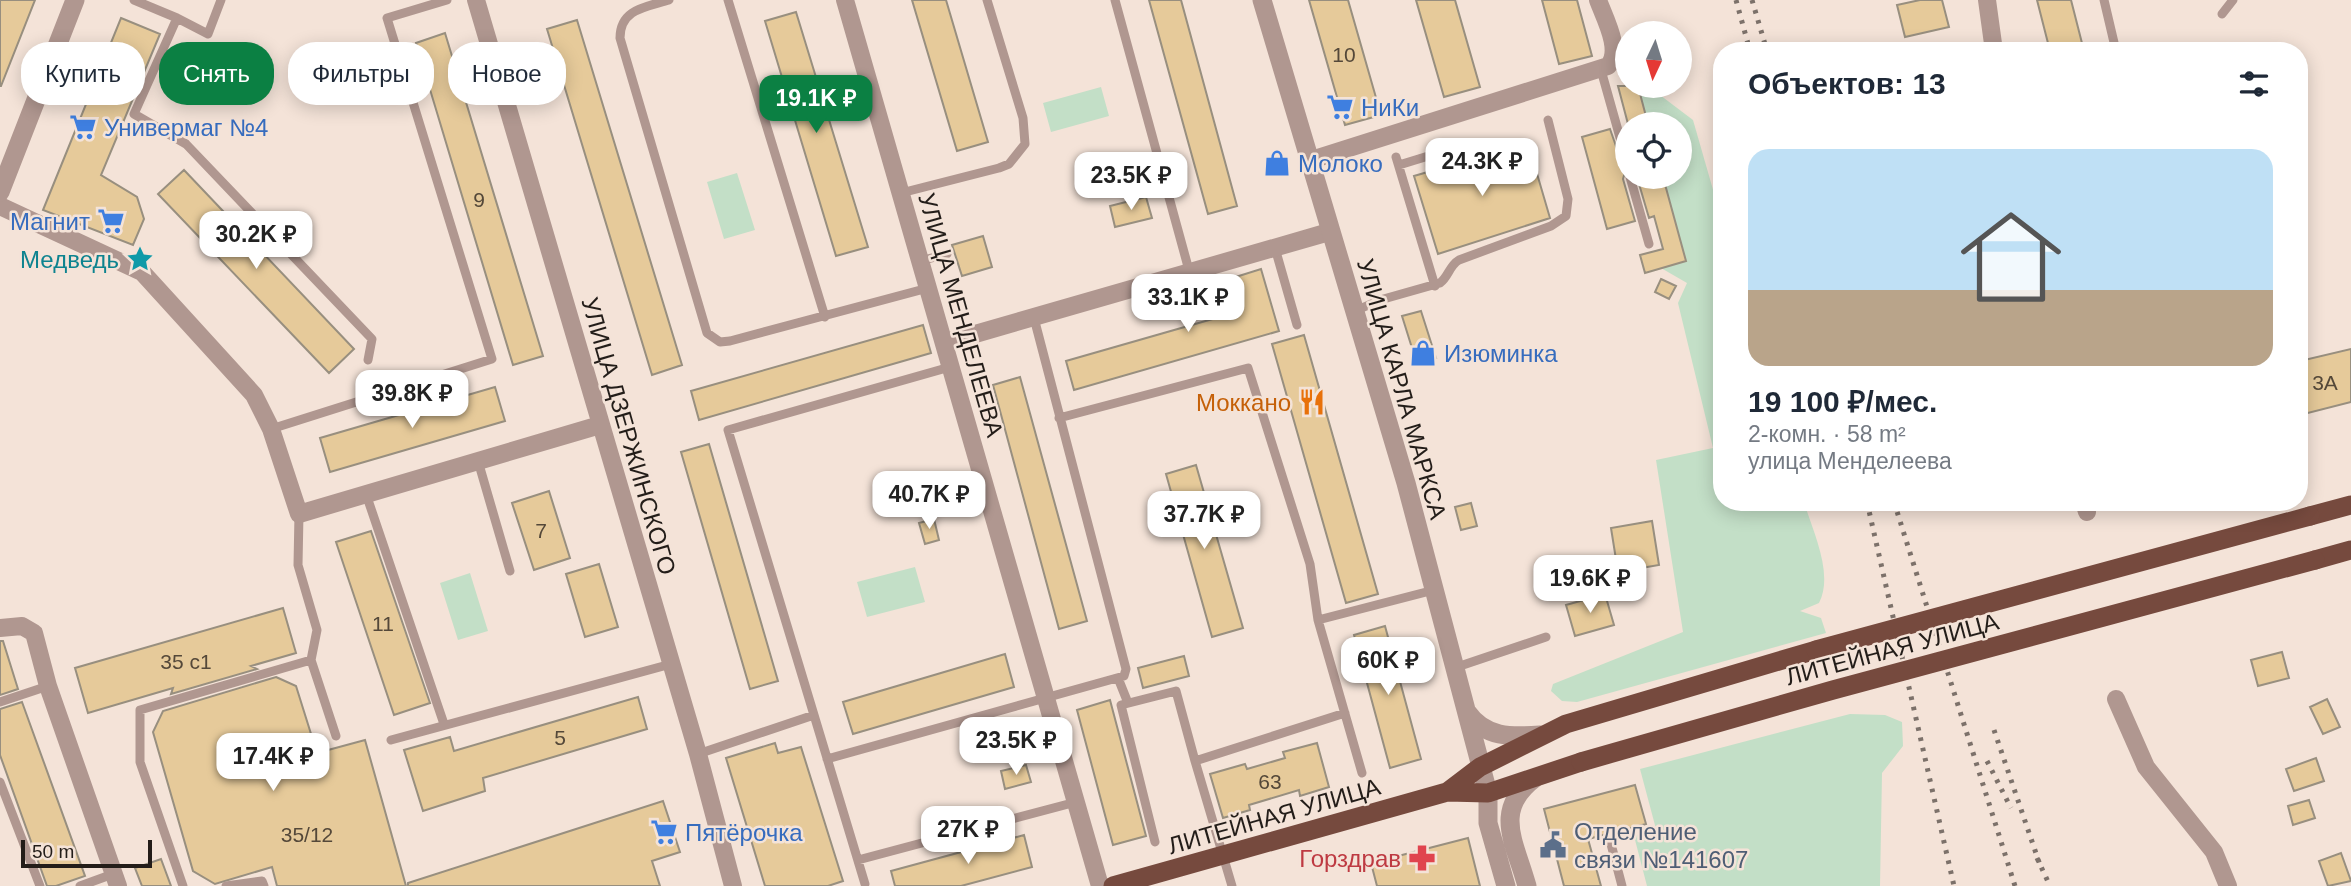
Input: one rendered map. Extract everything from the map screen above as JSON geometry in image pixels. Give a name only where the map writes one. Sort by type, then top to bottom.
[{"type":"highway","name":"ЛИТЕЙНАЯ УЛИЦА","points":[[1447,792],[1480,767],[1566,724],[1816,650],[2351,505]]},
{"type":"highway","name":"ЛИТЕЙНАЯ УЛИЦА","points":[[1113,886],[1447,792],[1488,793],[1581,762],[1845,687],[2351,550]]},
{"type":"street","points":[[0,191],[75,0]]},
{"type":"street","name":"УЛИЦА ДЗЕРЖИНСКОГО","points":[[476,0],[698,754],[733,886]]},
{"type":"street","name":"УЛИЦА МЕНДЕЛЕЕВА","points":[[845,0],[1100,886]]},
{"type":"street","name":"УЛИЦА КАРЛА МАРКСА","points":[[1262,0],[1307,161],[1406,483],[1488,793],[1488,823],[1506,886]]},
{"type":"street","points":[[1307,161],[1601,70],[1613,62],[1614,56],[1598,0]]},
{"type":"street","points":[[1987,0],[1993,42]]},
{"type":"street","points":[[0,206],[142,272],[254,395],[271,429],[299,514],[600,425]]},
{"type":"street","points":[[944,343],[1329,232]]},
{"type":"street","points":[[0,628],[22,626],[34,633],[48,686],[116,880]]},
{"type":"street","points":[[2116,699],[2146,767],[2214,852],[2228,886]]},
{"type":"street","points":[[1466,710],[1484,730],[1499,735],[1541,735]]},
{"type":"street","points":[[1509,821],[1510,803],[1518,790],[1535,778]]},
{"type":"street","name":"УЛИЦА КАРЛА МАРКСА","points":[[1488,793],[1509,821],[1527,886]]},
{"type":"lane","points":[[134,0],[208,34],[221,0]]},
{"type":"lane","points":[[271,429],[492,359],[387,18],[447,0]]},
{"type":"lane","points":[[669,0],[629,13],[620,25],[620,38],[707,333],[720,342],[730,341],[928,288]]},
{"type":"lane","points":[[728,0],[825,317]]},
{"type":"lane","points":[[901,194],[999,168],[1009,163],[1025,144],[1023,118],[987,0]]},
{"type":"lane","points":[[1115,0],[1190,274]]},
{"type":"lane","points":[[2104,0],[2114,42]]},
{"type":"lane","points":[[2222,14],[2233,0]]},
{"type":"lane","points":[[177,18],[134,114],[186,144],[372,339],[368,360]]},
{"type":"lane","points":[[1601,70],[1615,120]]},
{"type":"lane","points":[[1353,312],[1380,300],[1435,286],[1446,278],[1452,264],[1459,260],[1550,226],[1566,216],[1568,200],[1548,120]]},
{"type":"lane","points":[[1435,286],[1398,161],[1461,146]]},
{"type":"lane","points":[[1633,189],[1649,244]]},
{"type":"lane","points":[[1275,248],[1297,325]]},
{"type":"lane","points":[[920,261],[947,254]]},
{"type":"lane","points":[[827,759],[1124,676],[1126,669],[1034,318]]},
{"type":"lane","points":[[865,884],[728,430],[950,367]]},
{"type":"lane","points":[[1059,418],[1248,368],[1310,564],[1318,620],[1362,773]]},
{"type":"lane","points":[[478,461],[510,571]]},
{"type":"lane","points":[[366,494],[444,724]]},
{"type":"lane","points":[[299,514],[298,565],[317,630],[311,660],[337,736]]},
{"type":"lane","points":[[1318,620],[1434,590]]},
{"type":"lane","points":[[1454,668],[1546,637]]},
{"type":"lane","points":[[183,886],[140,762],[140,710],[311,660]]},
{"type":"lane","points":[[391,740],[671,664]]},
{"type":"lane","points":[[1118,678],[1128,703]]},
{"type":"lane","points":[[0,702],[48,686]]},
{"type":"lane","points":[[1155,842],[1121,705],[1175,691],[1232,886]]},
{"type":"lane","points":[[1195,761],[1345,713]]},
{"type":"lane","points":[[698,754],[814,715]]},
{"type":"lane","points":[[0,782],[40,886]]},
{"type":"lane","points":[[858,860],[1076,802]]},
{"type":"lane","points":[[1611,844],[1622,886]]},
{"type":"lane","points":[[80,886],[116,880]]},
{"type":"lane","points":[[226,886],[262,881],[264,886]]},
{"type":"green space","points":[[1101,87],[1109,116],[1051,132],[1043,103]]},
{"type":"green space","points":[[1641,98],[1664,98],[1682,112],[1645,112]]},
{"type":"green space","points":[[1692,119],[1713,190],[1713,448],[1678,303],[1687,283],[1661,268],[1686,261],[1666,189],[1692,189]]},
{"type":"green space","points":[[737,173],[755,230],[724,239],[707,182]]},
{"type":"green space","points":[[1713,448],[1713,511],[1807,511],[1820,553],[1824,579],[1819,603],[1800,611],[1821,618],[1826,633],[1577,702],[1562,701],[1551,691],[1553,684],[1683,632],[1656,460]]},
{"type":"green space","points":[[915,567],[925,602],[867,617],[857,582]]},
{"type":"green space","points":[[470,573],[488,631],[458,640],[440,583]]},
{"type":"green space","points":[[1850,714],[1885,715],[1902,722],[1903,746],[1882,773],[1880,886],[1647,886],[1634,836],[1656,829],[1640,769]]},
{"type":"building","points":[[0,0],[35,0],[1,86],[0,86]]},
{"type":"building","points":[[912,0],[946,0],[988,142],[957,151]]},
{"type":"building","points":[[1149,0],[1181,0],[1237,206],[1208,214]]},
{"type":"building","points":[[1309,0],[1348,0],[1381,115],[1345,125]]},
{"type":"building","points":[[1416,0],[1455,0],[1480,87],[1444,97]]},
{"type":"building","points":[[1542,0],[1577,0],[1592,56],[1559,64]]},
{"type":"building","points":[[1920,0],[1942,0],[1949,27],[1905,37],[1897,5]]},
{"type":"building","points":[[2037,0],[2071,0],[2082,42],[2048,42]]},
{"type":"building","points":[[796,12],[868,247],[836,256],[765,21]]},
{"type":"building","points":[[121,18],[160,34],[145,70],[145,42],[111,42]]},
{"type":"building","points":[[577,20],[682,365],[652,375],[566,92],[566,42],[551,42],[547,29]]},
{"type":"building","points":[[445,33],[448,43],[448,105],[467,105],[543,356],[513,365],[434,103],[434,42],[419,42]]},
{"type":"building","points":[[1621,98],[1641,98],[1645,112],[1625,112]]},
{"type":"building","points":[[86,105],[130,105],[101,175],[137,197],[144,219],[133,245],[43,210]]},
{"type":"building","points":[[1610,129],[1615,143],[1615,189],[1626,189],[1635,221],[1607,229],[1582,137]]},
{"type":"building","points":[[1528,143],[1550,218],[1438,254],[1414,176]]},
{"type":"building","points":[[184,170],[354,349],[329,373],[158,194]]},
{"type":"building","points":[[1641,189],[1666,189],[1686,261],[1645,273],[1640,255],[1663,249],[1654,216],[1649,218]]},
{"type":"building","points":[[1146,197],[1152,218],[1115,227],[1110,206]]},
{"type":"building","points":[[983,236],[992,267],[962,276],[952,245]]},
{"type":"building","points":[[1261,269],[1279,331],[1074,390],[1066,361],[1216,318],[1207,286]]},
{"type":"building","points":[[1661,279],[1676,286],[1669,299],[1655,292]]},
{"type":"building","points":[[1421,311],[1436,358],[1417,364],[1402,316]]},
{"type":"building","points":[[923,325],[931,353],[699,420],[691,391]]},
{"type":"building","points":[[1304,335],[1378,594],[1346,603],[1272,344]]},
{"type":"building","points":[[2351,349],[2351,402],[2308,413],[2308,359]]},
{"type":"building","points":[[1020,377],[1087,621],[1059,629],[993,385]]},
{"type":"building","points":[[495,387],[505,421],[330,472],[320,438]]},
{"type":"building","points":[[709,444],[778,681],[750,689],[681,452]]},
{"type":"building","points":[[1196,465],[1243,628],[1212,637],[1166,474]]},
{"type":"building","points":[[549,491],[570,558],[534,570],[512,503]]},
{"type":"building","points":[[1471,503],[1477,526],[1461,530],[1455,507]]},
{"type":"building","points":[[934,519],[939,540],[925,544],[919,523]]},
{"type":"building","points":[[1652,521],[1659,565],[1618,572],[1611,528]]},
{"type":"building","points":[[371,531],[430,703],[394,715],[336,542]]},
{"type":"building","points":[[599,564],[618,627],[585,637],[566,574]]},
{"type":"building","points":[[1605,594],[1614,625],[1575,636],[1566,605]]},
{"type":"building","points":[[283,608],[296,653],[251,666],[257,669],[171,694],[173,688],[88,713],[75,668]]},
{"type":"building","points":[[1385,626],[1421,759],[1390,768],[1354,635]]},
{"type":"building","points":[[0,641],[3,641],[18,689],[0,695]]},
{"type":"building","points":[[2282,652],[2289,678],[2258,686],[2251,660]]},
{"type":"building","points":[[1005,654],[1014,687],[853,734],[843,702]]},
{"type":"building","points":[[1184,656],[1189,676],[1143,688],[1138,668]]},
{"type":"building","points":[[276,677],[296,686],[317,753],[365,740],[406,886],[277,886],[272,867],[215,884],[193,871],[153,732],[163,711]]},
{"type":"building","points":[[638,697],[647,729],[483,778],[485,791],[423,811],[404,750],[450,737],[454,751]]},
{"type":"building","points":[[2327,699],[2340,727],[2323,734],[2310,707]]},
{"type":"building","points":[[1110,700],[1146,836],[1113,845],[1077,710]]},
{"type":"building","points":[[22,702],[85,876],[56,886],[47,886],[0,755],[0,709]]},
{"type":"building","points":[[775,743],[778,753],[801,747],[843,881],[828,886],[765,886],[726,758]]},
{"type":"building","points":[[1317,743],[1329,787],[1300,796],[1299,790],[1249,805],[1250,810],[1223,818],[1210,774],[1245,764],[1247,769],[1285,758],[1283,752]]},
{"type":"building","points":[[2316,758],[2324,781],[2294,791],[2286,769]]},
{"type":"building","points":[[1026,765],[1031,782],[1005,789],[1001,771]]},
{"type":"building","points":[[1635,785],[1646,824],[1588,839],[1601,886],[1564,886],[1544,809]]},
{"type":"building","points":[[2309,800],[2315,818],[2293,825],[2288,806]]},
{"type":"building","points":[[663,801],[680,852],[652,861],[660,886],[408,886],[408,883]]},
{"type":"building","points":[[1024,835],[1032,867],[961,886],[895,886],[891,871]]},
{"type":"building","points":[[1468,838],[1480,886],[1377,886],[1371,863]]},
{"type":"building","points":[[2341,853],[2351,881],[2328,886],[2319,861]]},
{"type":"building","points":[[161,859],[171,886],[142,886],[135,868]]},
{"type":"railway","points":[[1736,0],[1748,42]]},
{"type":"railway","points":[[1752,0],[1764,42]]},
{"type":"railway","points":[[1869,511],[1954,886]]},
{"type":"railway","points":[[1897,511],[2015,886]]},
{"type":"railway","points":[[1994,730],[2040,865]]},
{"type":"railway","points":[[1987,761],[2011,808]]},
{"type":"railway","points":[[2037,858],[2050,886]]},
{"type":"place","name":"НиКи","points":[[1340,107]]},
{"type":"place","name":"Универмаг №4","points":[[83,127]]},
{"type":"place","name":"Молоко","points":[[1277,163]]},
{"type":"place","name":"Магнит","points":[[111,221]]},
{"type":"place","name":"Медведь","points":[[140,259]]},
{"type":"place","name":"Изюминка","points":[[1423,353]]},
{"type":"place","name":"Моккано","points":[[1312,402]]},
{"type":"place","name":"Пятёрочка","points":[[664,832]]},
{"type":"place","name":"Отделение связи №141607","points":[[1553,845]]},
{"type":"place","name":"Горздрав","points":[[1422,858]]}]
